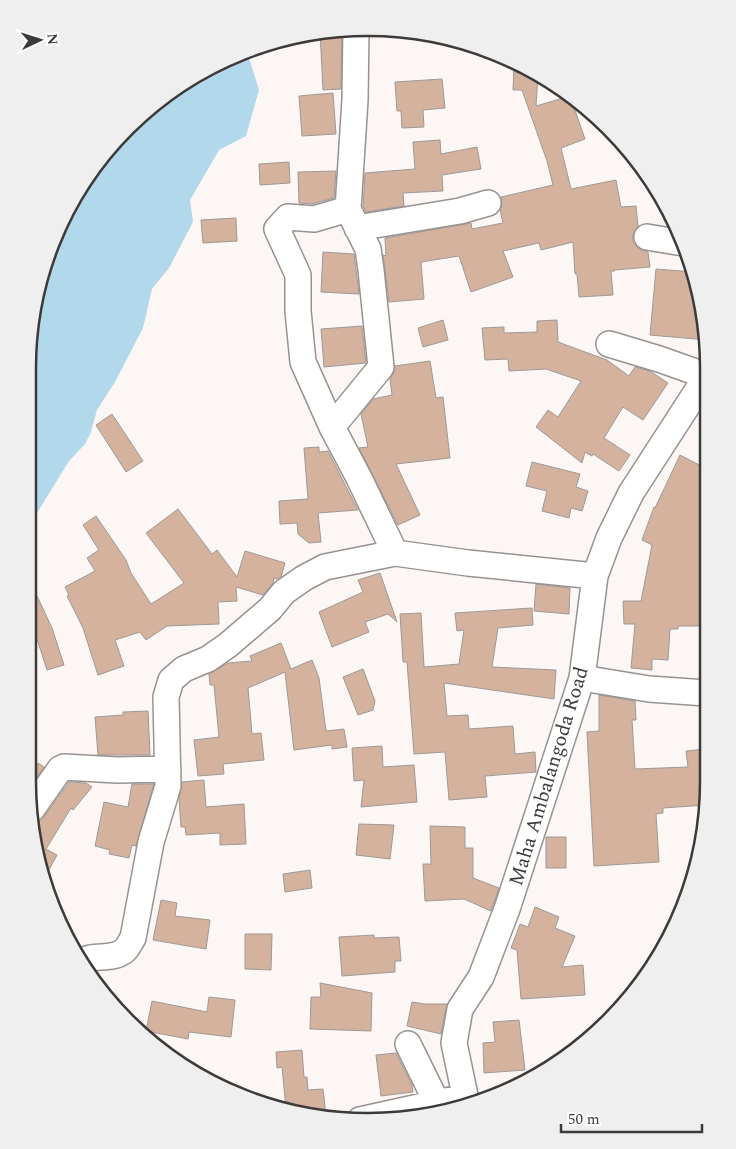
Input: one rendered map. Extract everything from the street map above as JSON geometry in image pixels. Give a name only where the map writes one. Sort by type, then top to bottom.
[{"type":"street","points":[[332,427],[381,367],[372,270],[368,249],[352,218],[356,37]]},
{"type":"street","points":[[395,553],[332,427],[303,362],[298,311],[298,276],[277,229],[288,216],[314,220],[460,211],[488,203]]},
{"type":"street","points":[[647,237],[674,242]]},
{"type":"street","points":[[609,344],[700,373]]},
{"type":"street","name":"Maha Ambalangoda Road","points":[[465,1098],[454,1043],[460,1009],[481,977],[507,909],[582,678],[596,576],[609,538],[631,493],[700,386]]},
{"type":"street","points":[[88,959],[113,956],[125,951],[133,938],[151,842],[168,786],[166,697],[171,680],[184,668],[208,659],[228,645],[270,610],[284,592],[304,578],[325,567],[395,553],[468,563],[596,576]]},
{"type":"street","points":[[582,678],[649,689],[700,693]]},
{"type":"street","points":[[37,802],[60,769],[64,767],[117,770],[168,769]]},
{"type":"street","points":[[408,1044],[437,1103]]},
{"type":"street","points":[[401,1111],[449,1102]]},
{"type":"water","points":[[249,59],[259,90],[246,136],[219,150],[190,200],[193,222],[169,268],[152,289],[143,328],[115,382],[97,410],[91,432],[85,444],[69,461],[36,515],[36,368],[39,325],[54,261],[70,221],[92,184],[133,133],[184,92],[221,70]]},
{"type":"building","points":[[342,37],[341,89],[323,90],[320,40]]},
{"type":"building","points":[[514,70],[537,83],[536,106],[561,99],[574,109],[585,139],[561,148],[571,189],[616,180],[621,207],[636,206],[638,226],[633,234],[633,242],[638,248],[648,252],[650,267],[611,271],[613,295],[579,297],[573,242],[541,250],[539,243],[503,251],[513,277],[471,292],[459,256],[421,262],[424,299],[389,302],[383,255],[386,256],[385,238],[471,223],[472,229],[503,223],[500,210],[502,206],[501,197],[553,185],[547,161],[522,90],[513,90]]},
{"type":"building","points":[[442,79],[445,108],[423,110],[424,127],[402,128],[401,111],[397,111],[395,82]]},
{"type":"building","points":[[333,93],[336,134],[302,136],[299,96]]},
{"type":"building","points":[[440,140],[441,154],[477,147],[481,169],[442,175],[443,191],[403,193],[404,206],[366,212],[363,206],[365,173],[415,169],[413,142]]},
{"type":"building","points":[[289,162],[290,183],[260,185],[259,164]]},
{"type":"building","points":[[336,171],[334,198],[312,204],[299,203],[298,172]]},
{"type":"building","points":[[236,218],[237,241],[203,243],[201,220]]},
{"type":"building","points":[[323,252],[354,254],[359,294],[321,292]]},
{"type":"building","points":[[656,269],[685,271],[693,303],[698,339],[650,335]]},
{"type":"building","points":[[443,320],[448,340],[423,347],[418,328]]},
{"type":"building","points":[[557,320],[558,342],[607,360],[629,376],[635,367],[650,371],[668,383],[643,420],[623,407],[604,438],[630,455],[619,471],[593,454],[592,456],[585,452],[582,463],[536,427],[548,410],[558,417],[581,381],[546,369],[509,371],[508,359],[485,360],[482,328],[504,327],[504,333],[537,332],[537,321]]},
{"type":"building","points":[[362,326],[366,363],[324,367],[321,329]]},
{"type":"building","points":[[430,361],[436,398],[443,397],[450,458],[396,464],[420,515],[398,525],[359,448],[368,447],[361,414],[373,399],[392,395],[390,379],[395,371],[395,366]]},
{"type":"building","points":[[112,414],[143,461],[126,472],[96,425]]},
{"type":"building","points":[[319,447],[319,452],[328,451],[358,510],[318,513],[321,542],[309,543],[298,534],[297,523],[280,524],[279,501],[308,499],[304,448]]},
{"type":"building","points":[[680,455],[700,465],[700,626],[678,626],[678,629],[670,629],[668,660],[652,659],[652,670],[631,668],[635,624],[624,624],[623,601],[641,601],[652,545],[642,540]]},
{"type":"building","points":[[532,462],[580,474],[576,487],[588,491],[582,511],[571,508],[569,518],[542,511],[547,491],[526,486]]},
{"type":"building","points":[[178,509],[212,554],[217,550],[237,577],[245,551],[285,563],[281,577],[274,578],[273,583],[263,595],[236,587],[237,601],[218,602],[219,624],[167,626],[146,640],[140,632],[115,640],[124,666],[98,675],[83,628],[67,596],[69,595],[65,587],[95,571],[87,558],[99,550],[83,525],[96,516],[126,560],[131,573],[151,604],[184,583],[146,533]]},
{"type":"building","points":[[380,573],[397,622],[388,614],[365,622],[369,632],[332,647],[319,612],[363,592],[358,580]]},
{"type":"building","points":[[536,584],[570,588],[569,614],[534,611]]},
{"type":"building","points":[[36,594],[52,628],[64,665],[47,670],[36,638]]},
{"type":"building","points":[[532,608],[533,625],[498,628],[492,667],[556,670],[554,699],[444,683],[447,716],[468,715],[469,729],[513,726],[515,754],[535,752],[536,772],[485,776],[487,797],[449,800],[445,752],[414,754],[407,662],[403,662],[400,614],[421,613],[424,667],[459,664],[464,630],[457,631],[455,613]]},
{"type":"building","points":[[281,643],[291,669],[312,660],[319,678],[326,731],[344,729],[347,747],[332,749],[332,745],[294,750],[285,672],[248,688],[252,734],[261,733],[264,760],[223,764],[224,774],[198,776],[194,740],[219,737],[214,685],[210,685],[209,674],[228,663],[252,661],[250,656]]},
{"type":"building","points":[[363,669],[375,701],[373,710],[358,715],[343,677]]},
{"type":"building","points":[[599,695],[635,701],[636,720],[632,720],[635,769],[688,767],[686,751],[700,750],[699,806],[663,808],[663,813],[656,814],[659,862],[594,866],[587,732],[599,731]]},
{"type":"building","points":[[148,711],[150,755],[98,755],[95,717],[123,715],[123,712]]},
{"type":"building","points":[[382,746],[383,767],[414,765],[417,802],[361,807],[364,780],[354,781],[352,748]]},
{"type":"building","points":[[38,763],[44,767],[36,779],[36,766]]},
{"type":"building","points":[[204,780],[206,807],[244,804],[246,844],[220,845],[220,833],[186,835],[185,827],[181,827],[179,799],[182,782]]},
{"type":"building","points":[[69,782],[86,783],[92,787],[73,810],[71,808],[46,849],[57,855],[49,870],[39,820],[44,817]]},
{"type":"building","points":[[132,784],[154,784],[136,846],[132,845],[129,858],[109,854],[110,850],[95,846],[104,802],[128,807]]},
{"type":"building","points":[[359,824],[394,825],[390,859],[356,855]]},
{"type":"building","points":[[430,826],[465,827],[465,848],[473,848],[473,878],[499,888],[491,911],[464,899],[425,901],[423,864],[431,864]]},
{"type":"building","points":[[546,837],[566,837],[566,868],[546,868]]},
{"type":"building","points":[[310,870],[312,888],[285,892],[283,874]]},
{"type":"building","points":[[161,900],[177,903],[175,916],[210,920],[206,949],[153,940]]},
{"type":"building","points":[[535,907],[559,917],[555,928],[575,936],[562,967],[583,965],[585,995],[521,999],[517,950],[511,948],[520,924],[528,927]]},
{"type":"building","points":[[245,934],[272,934],[271,970],[245,969]]},
{"type":"building","points":[[374,935],[374,938],[399,937],[401,961],[395,961],[395,972],[342,976],[339,937]]},
{"type":"building","points":[[320,983],[372,993],[371,1031],[310,1029],[311,997],[321,997]]},
{"type":"building","points":[[209,997],[235,1000],[231,1037],[189,1032],[188,1039],[151,1032],[147,1028],[152,1001],[207,1012]]},
{"type":"building","points":[[412,1002],[447,1004],[441,1034],[407,1026]]},
{"type":"building","points":[[519,1020],[525,1070],[484,1073],[483,1043],[495,1042],[493,1022]]},
{"type":"building","points":[[302,1050],[304,1077],[307,1077],[308,1090],[323,1089],[325,1110],[285,1102],[282,1067],[277,1068],[276,1052]]},
{"type":"building","points":[[396,1053],[412,1085],[413,1092],[381,1096],[376,1055]]}]
